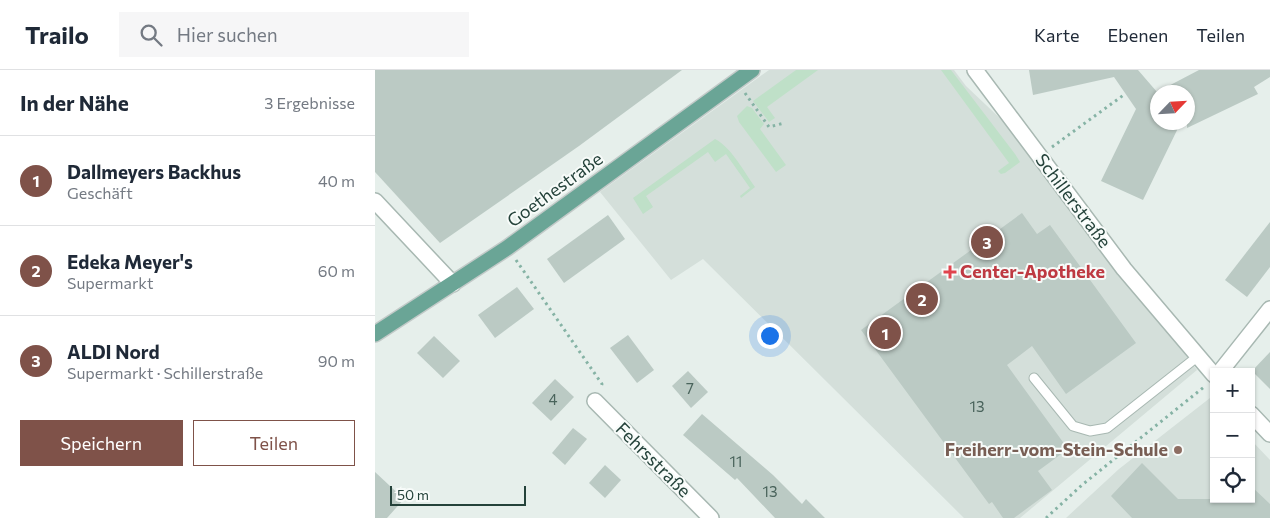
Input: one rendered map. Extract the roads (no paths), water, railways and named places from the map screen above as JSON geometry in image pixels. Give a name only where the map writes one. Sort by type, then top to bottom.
[{"type":"main road","name":"Goethestraße","points":[[375,334],[507,248],[752,70]]},
{"type":"street","name":"Schillerstraße","points":[[975,70],[1124,269],[1197,357],[1210,380]]},
{"type":"street","points":[[375,201],[453,284]]},
{"type":"street","points":[[1224,368],[1270,308]]},
{"type":"street","name":"Fehrsstraße","points":[[595,402],[711,518]]},
{"type":"street","points":[[1255,418],[1270,434]]},
{"type":"lane","points":[[1034,378],[1073,426],[1090,431],[1107,428],[1197,357]]},
{"type":"place","name":"ALDI Nord","points":[[987,242]]},
{"type":"place","name":"Center-Apotheke","points":[[950,272]]},
{"type":"place","name":"Edeka Meyer's","points":[[922,299]]},
{"type":"place","name":"Dallmeyers Backhus","points":[[885,333]]},
{"type":"place","name":"Freiherr-vom-Stein-Schule","points":[[1178,450]]}]
